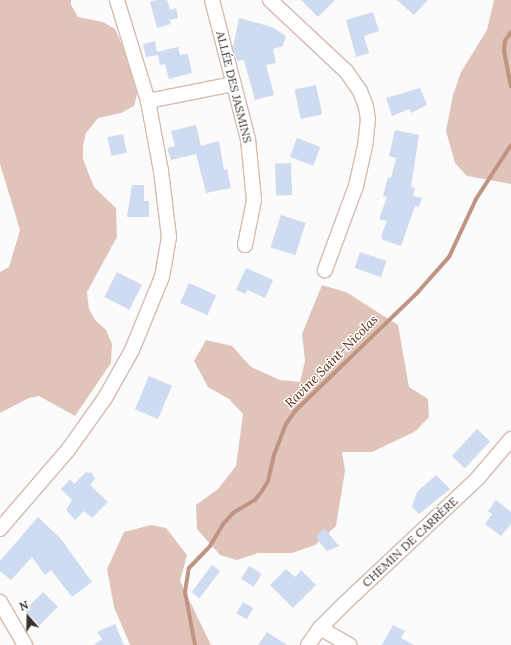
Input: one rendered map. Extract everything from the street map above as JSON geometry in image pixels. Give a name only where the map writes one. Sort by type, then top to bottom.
[{"type":"street","points":[[0,529],[68,450],[105,398],[132,350],[162,277],[169,237],[161,171],[148,101],[117,0]]},
{"type":"street","name":"ALLÉE DES JASMINS","points":[[212,0],[248,139],[254,200],[245,245]]},
{"type":"street","points":[[270,0],[346,70],[360,91],[366,107],[368,119],[365,146],[356,186],[325,270]]},
{"type":"street","points":[[148,101],[233,84]]},
{"type":"street","name":"CHEMIN DE CARRÈRE","points":[[308,645],[320,628],[478,478],[511,439]]},
{"type":"street","points":[[0,602],[25,645]]},
{"type":"street","points":[[320,628],[350,645]]},
{"type":"shaded area","points":[[0,0],[71,0],[71,5],[78,17],[103,22],[115,29],[133,68],[139,87],[134,106],[121,113],[98,118],[86,133],[83,146],[83,159],[94,187],[116,208],[117,237],[87,292],[89,309],[95,320],[106,330],[112,344],[111,363],[75,416],[39,396],[29,398],[0,413],[0,272],[9,267],[20,230],[0,164]]},
{"type":"shaded area","points":[[494,0],[511,0],[511,184],[467,176],[455,163],[446,131],[453,95],[461,72],[487,30]]},
{"type":"shaded area","points":[[322,285],[346,292],[398,325],[409,387],[428,399],[429,417],[416,431],[372,452],[342,452],[345,471],[336,526],[315,545],[292,553],[258,553],[237,560],[220,555],[197,529],[196,505],[218,489],[236,466],[243,414],[229,399],[208,387],[194,361],[206,340],[232,346],[251,367],[280,380],[300,382],[305,361],[302,334]]},
{"type":"shaded area","points":[[151,525],[166,528],[187,555],[180,581],[211,645],[130,645],[114,607],[107,569],[124,532]]},
{"type":"building","points":[[167,0],[170,10],[176,8],[178,18],[170,20],[171,24],[157,28],[150,2]]},
{"type":"building","points":[[301,0],[335,0],[318,17]]},
{"type":"building","points":[[397,0],[428,0],[414,15]]},
{"type":"building","points":[[373,12],[379,31],[364,36],[369,53],[356,57],[346,20]]},
{"type":"building","points":[[239,18],[272,27],[286,36],[283,46],[273,49],[276,63],[266,65],[274,95],[255,100],[244,60],[237,61],[233,48]]},
{"type":"building","points":[[155,41],[157,52],[178,47],[180,55],[188,54],[192,73],[169,79],[165,64],[160,65],[158,55],[146,57],[143,44]]},
{"type":"building","points":[[316,85],[322,114],[301,119],[294,90]]},
{"type":"building","points":[[420,88],[427,105],[411,113],[409,109],[392,116],[386,98]]},
{"type":"building","points":[[196,125],[201,146],[219,141],[224,170],[227,169],[231,188],[206,193],[196,154],[171,160],[167,148],[175,146],[171,131]]},
{"type":"building","points":[[395,130],[419,135],[411,187],[415,188],[413,196],[422,198],[419,207],[415,206],[401,246],[383,240],[381,236],[387,221],[379,219],[387,197],[383,196],[388,177],[391,178],[396,158],[389,156]]},
{"type":"building","points":[[123,134],[127,153],[111,156],[107,137]]},
{"type":"building","points":[[297,138],[320,147],[313,166],[290,157]]},
{"type":"building","points":[[291,163],[292,195],[276,196],[275,164]]},
{"type":"building","points":[[132,185],[144,185],[144,201],[149,201],[149,217],[127,217]]},
{"type":"building","points":[[281,215],[306,223],[295,255],[270,247]]},
{"type":"building","points":[[360,252],[386,261],[381,277],[354,268]]},
{"type":"building","points":[[246,268],[273,280],[265,298],[247,290],[245,294],[236,290]]},
{"type":"building","points":[[117,272],[142,285],[129,310],[104,297]]},
{"type":"building","points":[[189,283],[216,295],[207,315],[180,303]]},
{"type":"building","points":[[149,376],[172,386],[158,419],[135,409]]},
{"type":"building","points":[[477,429],[490,441],[465,468],[452,456]]},
{"type":"building","points":[[86,472],[92,473],[95,479],[90,485],[108,502],[92,518],[84,511],[75,520],[66,510],[72,500],[61,489],[70,479],[74,484]]},
{"type":"building","points":[[436,475],[450,489],[419,514],[412,507],[417,492]]},
{"type":"building","points":[[496,500],[511,512],[511,524],[501,536],[485,524],[492,514],[488,511]]},
{"type":"building","points":[[38,517],[61,539],[92,582],[72,597],[51,570],[45,575],[32,557],[11,580],[0,571],[0,561]]},
{"type":"building","points":[[324,528],[339,546],[327,551],[316,538]]},
{"type":"building","points":[[212,565],[220,571],[200,598],[192,592]]},
{"type":"building","points":[[249,566],[262,574],[254,587],[241,579]]},
{"type":"building","points":[[286,569],[295,577],[301,570],[316,585],[293,608],[270,585]]},
{"type":"building","points":[[43,592],[58,607],[39,625],[25,610]]},
{"type":"building","points":[[243,602],[253,608],[247,619],[236,613]]},
{"type":"building","points":[[115,624],[124,645],[94,645],[102,639],[97,632]]},
{"type":"building","points":[[393,625],[405,631],[401,638],[414,645],[382,645]]},
{"type":"building","points":[[267,632],[287,645],[258,645]]},
{"type":"waterway","name":"Ravine Saint-Nicolas","points":[[511,32],[505,41],[504,51],[511,86]]},
{"type":"waterway","name":"Ravine Saint-Nicolas","points":[[195,645],[185,592],[189,568],[210,546],[224,523],[233,513],[255,500],[262,491],[268,481],[274,455],[286,424],[295,411],[417,293],[449,257],[476,199],[511,145]]}]
